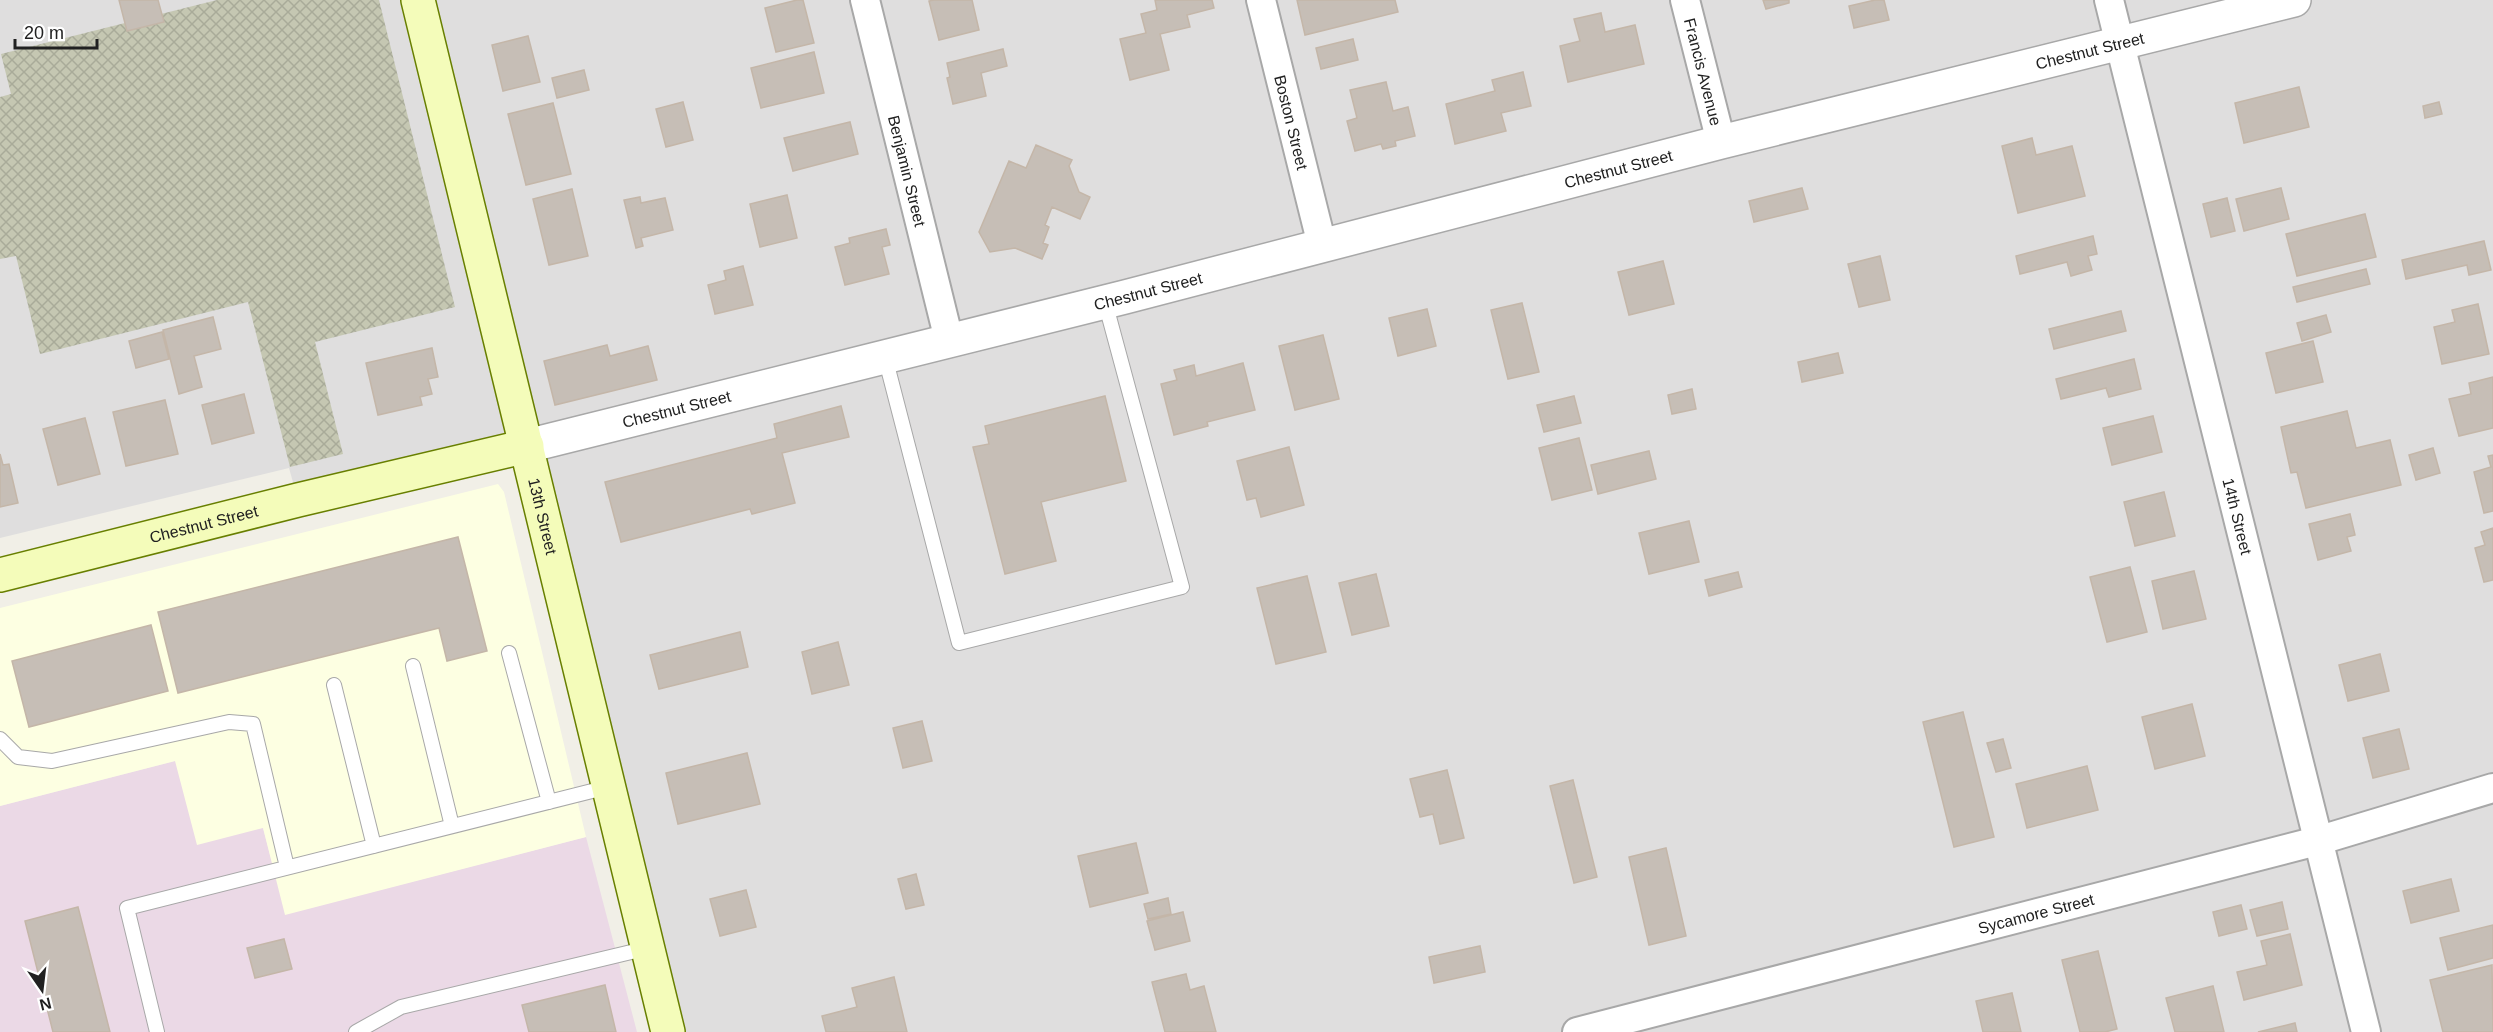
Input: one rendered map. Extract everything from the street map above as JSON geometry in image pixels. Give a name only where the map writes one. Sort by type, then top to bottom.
[{"type":"main road","name":"13th Street","points":[[418,0],[668,1032]]},
{"type":"main road","name":"Chestnut Street","points":[[0,575],[298,500],[527,446]]},
{"type":"street","name":"Benjamin Street","points":[[865,0],[949,340]]},
{"type":"street","name":"Boston Street","points":[[1261,0],[1322,245]]},
{"type":"street","name":"Francis Avenue","points":[[1685,0],[1721,142]]},
{"type":"street","name":"14th Street","points":[[2109,0],[2366,1032]]},
{"type":"street","name":"Chestnut Street","points":[[527,446],[1106,302],[1721,142],[2294,0]]},
{"type":"street","name":"Sycamore Street","points":[[1577,1032],[2317,841],[2493,788]]},
{"type":"lane","points":[[885,357],[959,643],[1182,587],[1106,302]]},
{"type":"lane","points":[[509,653],[549,802]]},
{"type":"lane","points":[[413,666],[452,826]]},
{"type":"lane","points":[[334,685],[374,846]]},
{"type":"lane","points":[[0,739],[18,757],[52,761],[229,722],[253,724],[287,867]]},
{"type":"lane","points":[[157,1032],[127,908],[608,787]]},
{"type":"lane","points":[[356,1032],[359,1028],[401,1007],[648,948]]},
{"type":"shaded area","points":[[0,0],[2493,0],[2493,1032],[669,1032],[527,446],[298,500],[289,468],[0,538]]},
{"type":"shaded area","points":[[217,0],[379,0],[455,307],[315,342],[343,454],[290,467],[248,302],[40,354],[16,256],[0,259],[0,97],[11,94],[1,54]]},
{"type":"shaded area","points":[[498,484],[504,492],[586,837],[285,915],[263,828],[197,845],[175,761],[0,806],[0,608]]},
{"type":"shaded area","points":[[175,761],[263,828],[286,914],[586,837],[637,1032],[0,1032],[0,806]]},
{"type":"building","points":[[119,0],[158,0],[164,22],[127,31]]},
{"type":"building","points":[[803,0],[814,43],[776,52],[765,8]]},
{"type":"building","points":[[972,0],[979,30],[939,40],[929,1]]},
{"type":"building","points":[[1155,0],[1212,0],[1214,8],[1187,15],[1190,27],[1160,34],[1169,70],[1130,80],[1120,39],[1146,33],[1141,14],[1157,10]]},
{"type":"building","points":[[1297,0],[1395,0],[1398,12],[1305,35]]},
{"type":"building","points":[[1763,0],[1789,0],[1789,3],[1766,9]]},
{"type":"building","points":[[1884,0],[1889,20],[1854,28],[1849,6]]},
{"type":"building","points":[[1601,13],[1605,32],[1635,25],[1644,64],[1568,82],[1560,46],[1580,41],[1574,19]]},
{"type":"building","points":[[528,36],[540,82],[503,91],[492,45]]},
{"type":"building","points":[[1353,39],[1358,60],[1321,69],[1316,48]]},
{"type":"building","points":[[1003,49],[1007,66],[981,73],[986,96],[953,104],[947,78],[950,77],[947,63]]},
{"type":"building","points":[[814,52],[824,93],[761,108],[751,68]]},
{"type":"building","points":[[584,70],[589,90],[557,98],[552,78]]},
{"type":"building","points":[[1523,72],[1531,106],[1501,113],[1506,131],[1455,144],[1446,104],[1495,91],[1492,80]]},
{"type":"building","points":[[1386,82],[1393,111],[1408,107],[1415,136],[1395,141],[1396,146],[1383,149],[1381,144],[1355,151],[1347,121],[1357,118],[1350,90]]},
{"type":"building","points":[[2299,87],[2309,127],[2244,143],[2235,103]]},
{"type":"building","points":[[683,102],[693,140],[666,147],[656,109]]},
{"type":"building","points":[[2439,102],[2442,114],[2425,118],[2423,106]]},
{"type":"building","points":[[553,103],[571,174],[526,185],[508,114]]},
{"type":"building","points":[[850,122],[858,154],[793,171],[784,138]]},
{"type":"building","points":[[2032,138],[2036,155],[2072,146],[2085,196],[2018,213],[2002,146]]},
{"type":"building","points":[[1036,145],[1072,160],[1069,166],[1079,192],[1090,197],[1080,219],[1052,207],[1045,225],[1049,227],[1043,243],[1048,245],[1042,259],[1015,248],[990,252],[979,232],[1009,161],[1026,168]]},
{"type":"building","points":[[1802,188],[1808,209],[1754,222],[1749,201]]},
{"type":"building","points":[[2281,188],[2289,219],[2244,231],[2236,199]]},
{"type":"building","points":[[572,189],[588,256],[549,265],[533,199]]},
{"type":"building","points":[[787,195],[797,238],[760,247],[750,204]]},
{"type":"building","points":[[640,197],[641,203],[665,198],[673,230],[641,238],[643,246],[636,248],[624,200]]},
{"type":"building","points":[[2227,198],[2235,231],[2211,237],[2203,204]]},
{"type":"building","points":[[2365,214],[2376,257],[2297,276],[2286,234]]},
{"type":"building","points":[[886,229],[890,245],[882,247],[889,274],[845,285],[835,247],[850,243],[849,238]]},
{"type":"building","points":[[2093,236],[2097,254],[2088,256],[2092,270],[2071,276],[2067,262],[2020,274],[2016,256]]},
{"type":"building","points":[[2484,241],[2491,270],[2469,275],[2467,265],[2406,279],[2402,260]]},
{"type":"building","points":[[1880,256],[1890,300],[1859,307],[1848,264]]},
{"type":"building","points":[[1663,261],[1674,304],[1629,315],[1618,272]]},
{"type":"building","points":[[743,266],[753,305],[715,314],[708,285],[726,280],[724,271]]},
{"type":"building","points":[[2366,269],[2370,284],[2297,302],[2293,287]]},
{"type":"building","points":[[1522,303],[1539,372],[1508,379],[1491,310]]},
{"type":"building","points":[[2478,304],[2489,354],[2442,364],[2434,327],[2455,322],[2452,310]]},
{"type":"building","points":[[1427,309],[1436,346],[1398,356],[1389,318]]},
{"type":"building","points":[[2121,311],[2126,331],[2054,349],[2049,329]]},
{"type":"building","points":[[2326,315],[2331,332],[2302,341],[2297,323]]},
{"type":"building","points":[[213,317],[221,349],[194,356],[202,387],[179,394],[163,330]]},
{"type":"building","points":[[162,332],[169,359],[136,368],[129,341]]},
{"type":"building","points":[[1323,335],[1339,399],[1295,410],[1279,346]]},
{"type":"building","points":[[2313,341],[2323,382],[2276,393],[2266,353]]},
{"type":"building","points":[[607,345],[610,356],[648,346],[657,380],[555,405],[544,361]]},
{"type":"building","points":[[432,348],[438,377],[428,379],[432,394],[420,397],[422,405],[378,415],[366,363]]},
{"type":"building","points":[[1838,353],[1843,373],[1802,382],[1798,362]]},
{"type":"building","points":[[2134,359],[2141,389],[2109,397],[2106,388],[2061,399],[2056,379]]},
{"type":"building","points":[[1243,363],[1255,410],[1207,422],[1208,426],[1174,435],[1161,384],[1177,380],[1174,370],[1194,365],[1196,376]]},
{"type":"building","points":[[2493,377],[2493,428],[2459,436],[2449,399],[2471,394],[2469,383]]},
{"type":"building","points":[[1692,389],[1696,409],[1672,414],[1668,395]]},
{"type":"building","points":[[244,394],[254,433],[212,444],[202,405]]},
{"type":"building","points":[[1105,396],[1126,481],[1041,502],[1056,561],[1005,574],[973,447],[989,444],[985,426]]},
{"type":"building","points":[[1574,396],[1581,423],[1544,432],[1537,405]]},
{"type":"building","points":[[165,400],[178,454],[126,466],[113,412]]},
{"type":"building","points":[[841,406],[849,437],[782,453],[795,503],[752,514],[750,509],[621,542],[605,482],[777,438],[774,424]]},
{"type":"building","points":[[2347,411],[2356,448],[2390,440],[2401,485],[2306,508],[2297,472],[2291,473],[2281,427]]},
{"type":"building","points":[[2153,416],[2162,452],[2112,465],[2103,428]]},
{"type":"building","points":[[85,418],[100,474],[58,485],[43,429]]},
{"type":"building","points":[[1579,438],[1592,490],[1552,500],[1539,448]]},
{"type":"building","points":[[1289,447],[1304,505],[1261,517],[1256,498],[1247,500],[1237,461]]},
{"type":"building","points":[[2433,448],[2440,473],[2416,480],[2409,455]]},
{"type":"building","points":[[1649,451],[1656,479],[1598,494],[1591,465]]},
{"type":"building","points":[[0,454],[3,465],[9,464],[18,503],[0,507]]},
{"type":"building","points":[[2493,455],[2493,511],[2484,513],[2474,472],[2491,467],[2488,456]]},
{"type":"building","points":[[2164,492],[2175,536],[2135,546],[2124,502]]},
{"type":"building","points":[[2350,514],[2355,535],[2347,537],[2351,551],[2318,560],[2309,524]]},
{"type":"building","points":[[1689,521],[1699,562],[1649,574],[1639,533]]},
{"type":"building","points":[[2493,528],[2493,580],[2484,582],[2475,548],[2485,545],[2481,532]]},
{"type":"building","points":[[458,537],[487,651],[447,661],[439,628],[178,693],[158,612]]},
{"type":"building","points":[[2130,567],[2147,632],[2107,642],[2090,577]]},
{"type":"building","points":[[2194,571],[2206,619],[2163,629],[2152,581]]},
{"type":"building","points":[[1738,572],[1742,587],[1709,596],[1705,580]]},
{"type":"building","points":[[1376,574],[1389,626],[1352,635],[1339,583]]},
{"type":"building","points":[[1307,576],[1326,652],[1276,664],[1257,588]]},
{"type":"building","points":[[151,625],[168,691],[29,727],[12,661]]},
{"type":"building","points":[[740,632],[748,667],[659,689],[650,655]]},
{"type":"building","points":[[838,642],[849,685],[812,694],[802,652]]},
{"type":"building","points":[[2380,654],[2389,691],[2348,701],[2339,665]]},
{"type":"building","points":[[2192,704],[2205,756],[2155,769],[2142,717]]},
{"type":"building","points":[[1963,712],[1994,837],[1954,847],[1923,722]]},
{"type":"building","points":[[922,721],[932,761],[903,768],[893,728]]},
{"type":"building","points":[[2399,729],[2409,769],[2373,778],[2363,738]]},
{"type":"building","points":[[2003,739],[2011,768],[1996,772],[1987,743]]},
{"type":"building","points":[[747,753],[760,804],[678,824],[666,773]]},
{"type":"building","points":[[2087,766],[2098,810],[2027,828],[2016,784]]},
{"type":"building","points":[[1447,770],[1464,838],[1440,844],[1433,814],[1420,817],[1410,779]]},
{"type":"building","points":[[1573,780],[1597,877],[1574,883],[1550,786]]},
{"type":"building","points":[[1136,843],[1148,893],[1090,907],[1078,856]]},
{"type":"building","points":[[1666,848],[1686,936],[1649,945],[1629,857]]},
{"type":"building","points":[[916,874],[924,905],[906,909],[898,879]]},
{"type":"building","points":[[2451,879],[2459,911],[2411,923],[2403,891]]},
{"type":"building","points":[[746,890],[756,927],[720,936],[710,899]]},
{"type":"building","points":[[1168,898],[1171,914],[1148,919],[1144,904]]},
{"type":"building","points":[[2282,902],[2288,929],[2257,936],[2250,910]]},
{"type":"building","points":[[2241,905],[2247,929],[2219,936],[2213,912]]},
{"type":"building","points":[[78,907],[110,1032],[53,1032],[25,921]]},
{"type":"building","points":[[1183,912],[1190,941],[1155,950],[1147,921]]},
{"type":"building","points":[[2493,925],[2493,958],[2448,970],[2440,938]]},
{"type":"building","points":[[2290,934],[2302,985],[2244,1000],[2237,972],[2267,965],[2261,941]]},
{"type":"building","points":[[284,939],[292,969],[255,978],[247,948]]},
{"type":"building","points":[[1480,946],[1485,972],[1434,983],[1429,957]]},
{"type":"building","points":[[2098,951],[2117,1029],[2105,1032],[2080,1032],[2062,960]]},
{"type":"building","points":[[2492,965],[2493,1032],[2443,1032],[2430,980]]},
{"type":"building","points":[[1186,974],[1190,990],[1204,986],[1216,1032],[1165,1032],[1152,982]]},
{"type":"building","points":[[894,977],[907,1032],[826,1032],[822,1016],[857,1007],[852,988]]},
{"type":"building","points":[[605,985],[616,1032],[529,1032],[522,1005]]},
{"type":"building","points":[[2213,986],[2224,1032],[2175,1032],[2166,998]]},
{"type":"building","points":[[2012,993],[2021,1032],[1983,1032],[1976,1001]]},
{"type":"building","points":[[2295,1023],[2297,1032],[2258,1032]]}]
